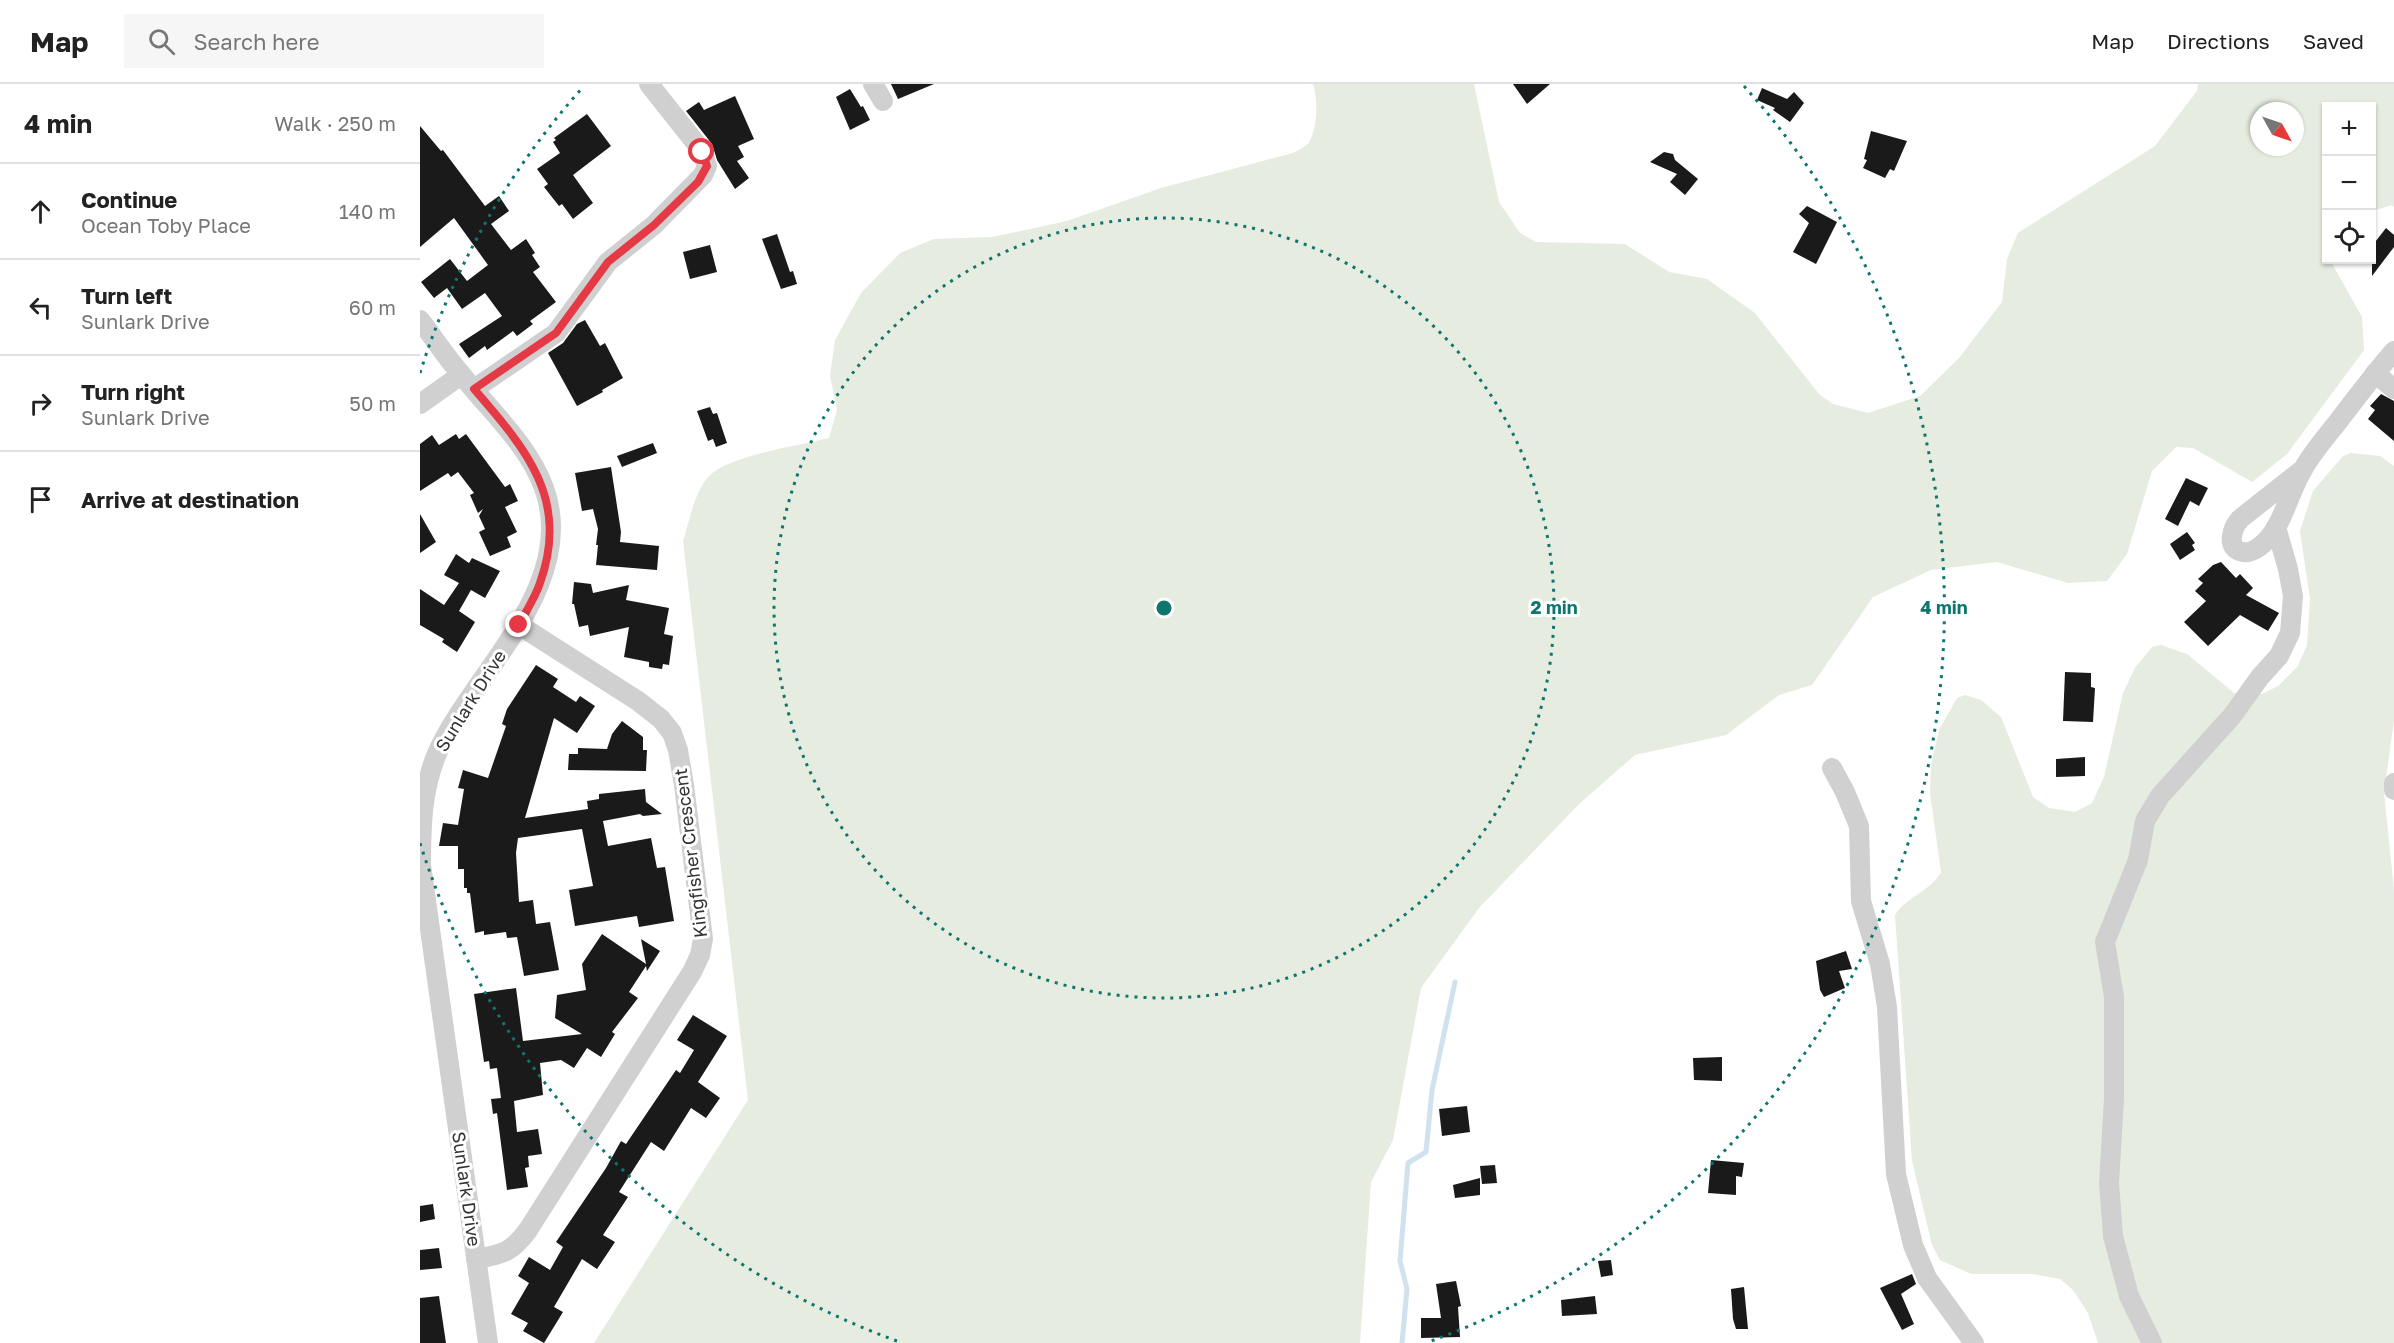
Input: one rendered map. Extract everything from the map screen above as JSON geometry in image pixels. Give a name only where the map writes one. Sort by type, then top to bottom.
[{"type":"street","points":[[420,404],[467,382],[556,333],[608,262],[654,225],[703,175],[707,166],[702,152],[650,84]]},
{"type":"street","points":[[873,84],[883,101]]},
{"type":"street","name":"Sunlark Drive","points":[[420,320],[526,454],[544,488],[549,509],[546,563],[539,585],[519,625],[451,726],[429,777],[422,808],[420,865],[488,1343]]},
{"type":"street","points":[[2302,470],[2240,519],[2232,531],[2232,542],[2237,549],[2249,552],[2257,549],[2267,540],[2276,527],[2302,470],[2394,351]]},
{"type":"street","points":[[2375,373],[2394,389]]},
{"type":"street","points":[[2152,1343],[2128,1296],[2113,1236],[2109,1183],[2114,1099],[2114,997],[2105,942],[2138,860],[2145,821],[2180,773],[2232,716],[2260,677],[2279,656],[2290,633],[2293,596],[2276,527]]},
{"type":"street","name":"Kingfisher Crescent","points":[[476,1259],[507,1252],[518,1244],[528,1230],[692,972],[700,957],[703,939],[684,785],[678,750],[672,733],[661,719],[638,701],[519,625]]},
{"type":"street","points":[[1832,768],[1859,826],[1862,901],[1880,964],[1887,1006],[1896,1174],[1913,1245],[1927,1278],[1974,1343]]},
{"type":"street","points":[[2394,783],[2394,790]]},
{"type":"shaded area","points":[[1313,84],[1474,84],[1499,202],[1520,233],[1536,242],[1625,244],[1669,272],[1707,279],[1755,313],[1819,394],[1833,404],[1868,413],[1920,396],[1959,358],[2002,302],[2007,259],[2018,233],[2155,146],[2197,91],[2198,84],[2394,84],[2394,207],[2392,205],[2376,210],[2376,102],[2322,102],[2322,264],[2332,264],[2362,317],[2364,350],[2287,454],[2252,482],[2193,448],[2176,447],[2152,471],[2127,554],[2107,581],[2068,583],[1997,562],[1931,570],[1873,597],[1812,685],[1779,695],[1726,735],[1635,755],[1579,804],[1479,908],[1421,988],[1393,1140],[1371,1182],[1360,1343],[594,1343],[748,1100],[683,541],[696,498],[704,483],[709,476],[732,462],[829,438],[837,410],[830,376],[835,340],[861,293],[900,253],[934,239],[992,237],[1067,221],[1161,188],[1293,153],[1306,145],[1312,136],[1316,105]]},
{"type":"shaded area","points":[[2351,453],[2380,456],[2394,466],[2394,721],[2384,792],[2394,890],[2394,1343],[2098,1343],[2088,1313],[2073,1290],[2060,1279],[2032,1274],[1971,1274],[1940,1260],[1932,1245],[1912,1161],[1895,915],[1905,903],[1937,879],[1941,872],[1930,793],[1931,765],[1939,730],[1957,698],[1965,695],[1981,700],[2001,717],[2033,797],[2049,808],[2075,812],[2092,803],[2104,777],[2123,693],[2135,668],[2152,647],[2161,645],[2187,654],[2234,693],[2262,694],[2278,686],[2298,666],[2307,645],[2310,599],[2300,531],[2313,491],[2343,456]]},
{"type":"building","points":[[891,84],[934,84],[898,99]]},
{"type":"building","points":[[1513,84],[1550,84],[1527,104]]},
{"type":"building","points":[[1762,88],[1787,99],[1794,92],[1804,103],[1790,122],[1773,110],[1775,108],[1757,100]]},
{"type":"building","points":[[850,89],[870,120],[850,130],[836,97]]},
{"type":"building","points":[[735,96],[754,139],[738,146],[744,157],[737,161],[749,178],[735,189],[717,160],[712,144],[686,111],[699,102],[704,110]]},
{"type":"building","points":[[587,114],[611,146],[573,175],[593,203],[573,219],[562,204],[559,206],[544,187],[548,184],[537,169],[560,153],[553,142],[556,140],[554,138]]},
{"type":"building","points":[[420,126],[441,151],[443,150],[485,206],[499,196],[509,211],[491,224],[511,250],[526,239],[540,267],[533,272],[556,302],[530,321],[533,324],[517,336],[513,331],[487,350],[485,346],[469,358],[459,344],[502,316],[485,293],[462,309],[447,288],[434,298],[421,282],[450,259],[467,281],[488,265],[454,218],[420,247]]},
{"type":"building","points":[[1871,131],[1907,141],[1894,171],[1890,169],[1885,178],[1863,168],[1867,160],[1864,159]]},
{"type":"building","points":[[1664,152],[1673,154],[1675,160],[1698,179],[1685,195],[1670,182],[1677,174],[1650,162]]},
{"type":"building","points":[[1807,206],[1837,222],[1816,264],[1793,252],[1809,223],[1799,214]]},
{"type":"building","points":[[2386,228],[2394,235],[2394,247],[2372,276],[2372,264],[2376,264],[2376,241]]},
{"type":"building","points":[[777,234],[790,272],[793,271],[797,284],[781,289],[762,239]]},
{"type":"building","points":[[710,245],[717,272],[690,279],[683,252]]},
{"type":"building","points":[[585,320],[600,346],[605,343],[623,378],[577,406],[548,353],[563,343],[577,324]]},
{"type":"building","points":[[2381,394],[2394,401],[2394,441],[2368,419],[2375,410],[2370,406]]},
{"type":"building","points":[[710,407],[713,414],[717,413],[727,443],[716,447],[713,439],[708,441],[697,411]]},
{"type":"building","points":[[456,434],[459,439],[466,434],[505,487],[510,484],[518,501],[505,507],[517,532],[507,537],[511,547],[490,556],[479,532],[485,529],[479,516],[483,509],[478,513],[470,495],[474,493],[458,472],[451,477],[448,473],[420,491],[420,444],[432,435],[439,445]]},
{"type":"building","points":[[653,443],[657,453],[622,467],[617,456]]},
{"type":"building","points":[[611,467],[621,532],[620,542],[659,546],[657,570],[596,565],[598,529],[593,509],[582,511],[575,473]]},
{"type":"building","points":[[2186,478],[2208,488],[2199,506],[2190,501],[2178,526],[2165,519]]},
{"type":"building","points":[[420,514],[436,542],[420,553]]},
{"type":"building","points":[[2187,532],[2195,543],[2192,545],[2195,550],[2180,560],[2170,544]]},
{"type":"building","points":[[456,554],[469,563],[472,558],[500,571],[485,598],[471,590],[459,611],[475,622],[457,652],[442,642],[444,639],[420,625],[420,589],[444,605],[459,583],[444,575]]},
{"type":"building","points":[[2221,562],[2236,578],[2240,574],[2253,588],[2246,595],[2279,613],[2268,631],[2240,615],[2208,646],[2184,622],[2206,601],[2195,591],[2203,583],[2198,579],[2213,565]]},
{"type":"building","points":[[574,582],[591,584],[593,593],[629,585],[626,600],[669,608],[664,634],[673,636],[669,665],[663,664],[662,669],[649,667],[649,662],[624,657],[629,627],[590,636],[588,625],[579,627],[574,604],[572,604]]},
{"type":"building","points":[[536,665],[558,679],[553,687],[576,702],[580,696],[595,706],[577,733],[554,718],[525,818],[588,809],[587,801],[599,799],[599,794],[645,789],[646,802],[662,814],[643,816],[640,814],[603,821],[608,846],[651,838],[657,868],[665,867],[674,921],[639,927],[637,916],[575,926],[569,890],[593,886],[582,829],[518,838],[516,853],[519,902],[533,900],[536,924],[550,922],[559,970],[524,976],[517,937],[507,938],[506,932],[484,935],[484,931],[475,933],[470,893],[467,893],[467,888],[464,888],[464,869],[458,869],[458,846],[439,846],[443,823],[458,825],[464,789],[458,788],[463,770],[488,778],[506,726],[502,724],[507,709]]},
{"type":"building","points":[[2065,672],[2091,673],[2091,687],[2095,688],[2093,722],[2063,721]]},
{"type":"building","points":[[622,721],[643,737],[643,750],[647,750],[646,771],[568,770],[569,754],[578,754],[578,748],[607,749],[612,734]]},
{"type":"building","points":[[2085,757],[2085,776],[2056,777],[2056,759]]},
{"type":"building","points":[[602,934],[646,964],[641,939],[660,951],[647,971],[646,966],[629,992],[638,998],[612,1032],[615,1034],[601,1057],[587,1048],[574,1068],[561,1060],[540,1063],[543,1095],[514,1101],[517,1132],[538,1129],[542,1154],[528,1156],[529,1167],[525,1168],[528,1187],[507,1190],[497,1113],[493,1114],[491,1099],[501,1098],[497,1068],[490,1069],[489,1061],[484,1062],[474,994],[516,988],[523,1041],[582,1034],[555,1018],[557,995],[586,990],[582,964]]},
{"type":"building","points":[[1846,951],[1852,969],[1839,971],[1845,988],[1824,997],[1820,990],[1816,961]]},
{"type":"building","points":[[693,1015],[727,1036],[698,1082],[720,1098],[706,1118],[691,1108],[664,1151],[651,1142],[619,1192],[628,1197],[603,1235],[615,1242],[597,1269],[582,1259],[554,1307],[563,1312],[544,1343],[523,1331],[528,1323],[511,1314],[529,1283],[518,1276],[529,1257],[550,1270],[563,1247],[556,1242],[606,1168],[621,1141],[626,1144],[676,1070],[680,1073],[694,1050],[677,1040]]},
{"type":"building","points":[[1722,1057],[1722,1081],[1694,1080],[1693,1058]]},
{"type":"building","points":[[1467,1106],[1470,1132],[1442,1136],[1439,1109]]},
{"type":"building","points":[[1711,1160],[1744,1163],[1742,1177],[1736,1176],[1736,1195],[1708,1193]]},
{"type":"building","points":[[1495,1165],[1497,1183],[1482,1184],[1480,1166]]},
{"type":"building","points":[[1480,1178],[1480,1195],[1455,1198],[1453,1185]]},
{"type":"building","points":[[433,1204],[435,1219],[420,1222],[420,1206]]},
{"type":"building","points":[[439,1248],[442,1268],[420,1270],[420,1250]]},
{"type":"building","points":[[1611,1260],[1613,1275],[1601,1277],[1598,1261]]},
{"type":"building","points":[[1912,1274],[1916,1284],[1901,1294],[1914,1324],[1902,1330],[1880,1288]]},
{"type":"building","points":[[1456,1281],[1461,1306],[1458,1307],[1460,1337],[1421,1338],[1421,1318],[1441,1318],[1436,1284]]},
{"type":"building","points":[[1744,1287],[1748,1329],[1736,1329],[1731,1289]]},
{"type":"building","points":[[439,1296],[446,1343],[420,1343],[420,1298]]},
{"type":"building","points":[[1595,1296],[1597,1314],[1562,1316],[1561,1300]]},
{"type":"waterway","points":[[1402,1343],[1407,1289],[1400,1261],[1408,1163],[1426,1152],[1432,1090],[1455,982]]},
{"type":"route","points":[[519,625],[539,585],[546,563],[550,530],[549,509],[544,488],[526,454],[474,389],[556,333],[608,262],[654,225],[698,182],[707,166],[702,152]]}]
